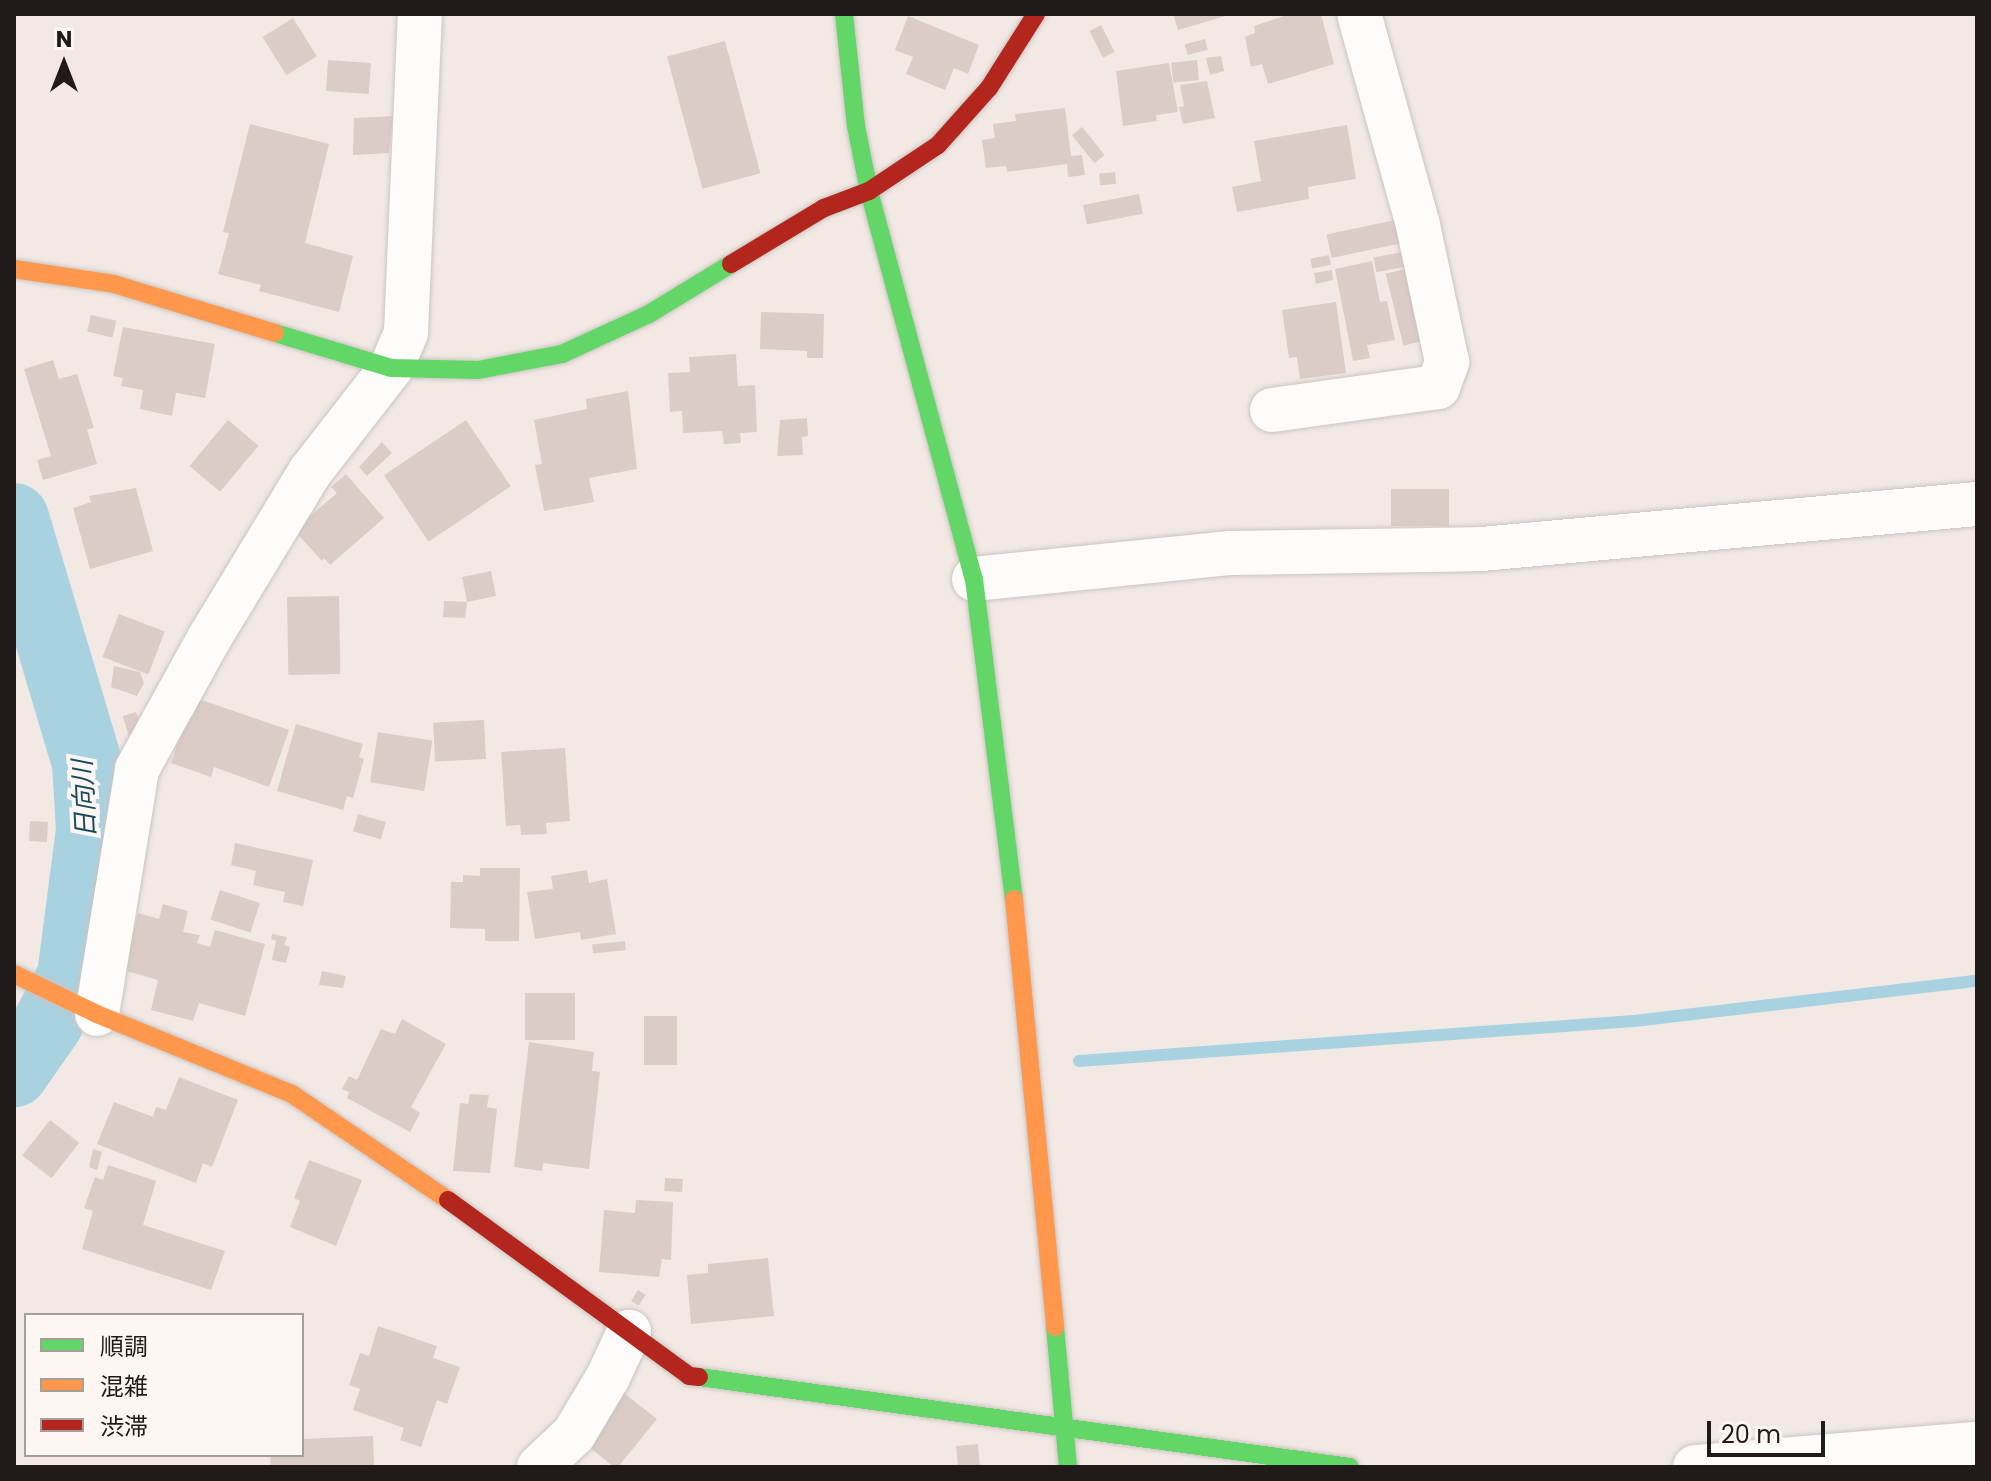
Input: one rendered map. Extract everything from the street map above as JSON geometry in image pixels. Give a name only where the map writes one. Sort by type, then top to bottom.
[{"type":"street","points":[[97,1014],[137,769],[210,637],[310,472],[391,368],[406,332],[420,14]]},
{"type":"street","points":[[844,14],[856,126],[869,191],[974,579],[1010,854],[1068,1467]]},
{"type":"street","points":[[14,269],[114,284],[391,368],[478,370],[562,354],[649,314],[824,208],[869,191],[938,145],[989,88],[1036,14]]},
{"type":"street","points":[[1272,410],[1438,387],[1447,362],[1418,225],[1359,14]]},
{"type":"street","points":[[974,579],[1231,553],[1482,549],[1977,504]]},
{"type":"street","points":[[14,974],[97,1014],[292,1094],[455,1204],[689,1376],[1350,1467]]},
{"type":"street","points":[[539,1467],[574,1434],[608,1377],[629,1332]]},
{"type":"street","points":[[1695,1467],[1977,1444]]},
{"type":"building","points":[[1173,14],[1229,14],[1229,15],[1178,30]]},
{"type":"building","points":[[1290,14],[1321,14],[1334,64],[1268,84],[1262,64],[1251,67],[1245,37],[1255,33],[1254,26]]},
{"type":"building","points":[[908,16],[979,45],[968,74],[954,68],[945,90],[906,74],[913,57],[895,50]]},
{"type":"building","points":[[293,18],[317,56],[286,75],[262,37]]},
{"type":"building","points":[[1101,25],[1115,52],[1103,58],[1089,31]]},
{"type":"building","points":[[1205,39],[1208,50],[1188,55],[1185,44]]},
{"type":"building","points":[[725,41],[760,173],[703,189],[667,57]]},
{"type":"building","points":[[1221,56],[1224,71],[1210,75],[1206,58]]},
{"type":"building","points":[[328,60],[371,63],[369,94],[326,91]]},
{"type":"building","points":[[1197,60],[1199,80],[1173,83],[1171,63]]},
{"type":"building","points":[[1169,63],[1178,112],[1156,115],[1157,121],[1123,126],[1116,71]]},
{"type":"building","points":[[1207,81],[1215,118],[1183,124],[1179,107],[1184,106],[1180,85]]},
{"type":"building","points":[[1065,108],[1071,156],[1082,155],[1085,175],[1068,177],[1067,164],[1007,172],[1006,166],[986,168],[982,140],[995,138],[993,124],[1016,121],[1015,114]]},
{"type":"building","points":[[393,116],[389,153],[353,155],[354,118]]},
{"type":"building","points":[[250,124],[329,144],[305,243],[353,256],[339,312],[259,291],[261,285],[218,274],[229,233],[223,232]]},
{"type":"building","points":[[1347,125],[1356,179],[1308,187],[1309,199],[1237,212],[1232,187],[1261,181],[1254,141]]},
{"type":"building","points":[[1082,127],[1105,155],[1095,163],[1072,135]]},
{"type":"building","points":[[1115,172],[1116,184],[1100,185],[1099,173]]},
{"type":"building","points":[[1139,194],[1143,214],[1087,225],[1083,205]]},
{"type":"building","points":[[1395,220],[1400,243],[1332,258],[1327,235]]},
{"type":"building","points":[[1402,252],[1405,267],[1376,272],[1374,258]]},
{"type":"building","points":[[1329,255],[1331,265],[1312,268],[1310,259]]},
{"type":"building","points":[[1372,261],[1380,302],[1387,301],[1395,340],[1367,345],[1370,358],[1353,361],[1335,269]]},
{"type":"building","points":[[1405,269],[1423,341],[1403,346],[1386,274]]},
{"type":"building","points":[[1332,270],[1333,280],[1316,284],[1314,273]]},
{"type":"building","points":[[1336,302],[1346,373],[1300,379],[1297,357],[1289,358],[1282,310]]},
{"type":"building","points":[[761,312],[824,314],[823,358],[807,358],[807,351],[760,349]]},
{"type":"building","points":[[91,315],[116,321],[113,337],[87,332]]},
{"type":"building","points":[[123,327],[215,344],[205,398],[176,393],[172,416],[140,409],[143,390],[121,386],[123,378],[113,376]]},
{"type":"building","points":[[736,354],[738,386],[755,385],[757,432],[740,433],[741,443],[724,444],[722,431],[683,433],[682,411],[670,412],[668,373],[690,372],[689,357]]},
{"type":"building","points":[[53,360],[59,379],[77,374],[94,428],[87,429],[97,464],[43,480],[37,460],[51,456],[24,369]]},
{"type":"building","points":[[628,391],[637,469],[589,478],[594,502],[544,511],[535,465],[542,464],[534,420],[587,409],[586,399]]},
{"type":"building","points":[[807,418],[808,436],[802,437],[803,455],[777,456],[780,420]]},
{"type":"building","points":[[228,420],[259,446],[220,492],[189,466]]},
{"type":"building","points":[[466,420],[511,486],[429,542],[384,475]]},
{"type":"building","points":[[382,442],[392,453],[367,476],[359,467]]},
{"type":"building","points":[[346,474],[384,518],[330,565],[324,558],[322,561],[294,530],[337,493],[331,487]]},
{"type":"building","points":[[136,488],[153,551],[90,569],[73,508],[91,502],[89,496]]},
{"type":"building","points":[[1391,489],[1449,489],[1449,526],[1391,526]]},
{"type":"building","points":[[491,571],[496,596],[467,602],[462,577]]},
{"type":"building","points":[[339,596],[340,674],[288,675],[287,597]]},
{"type":"building","points":[[444,601],[467,602],[465,618],[443,617]]},
{"type":"building","points":[[119,614],[165,632],[148,675],[103,657]]},
{"type":"building","points":[[114,666],[140,672],[144,683],[137,696],[111,687]]},
{"type":"building","points":[[199,699],[289,730],[269,787],[214,767],[211,777],[171,763],[187,715],[193,717]]},
{"type":"building","points":[[136,712],[143,734],[130,738],[123,716]]},
{"type":"building","points":[[484,720],[486,759],[435,762],[433,723]]},
{"type":"building","points":[[296,724],[363,744],[359,757],[364,759],[353,798],[347,796],[343,810],[277,791]]},
{"type":"building","points":[[378,732],[432,741],[424,791],[370,782]]},
{"type":"building","points":[[565,748],[570,821],[546,823],[547,834],[521,835],[520,825],[506,826],[501,752]]},
{"type":"building","points":[[358,814],[386,822],[381,839],[353,831]]},
{"type":"building","points":[[30,821],[48,822],[47,842],[29,841]]},
{"type":"building","points":[[235,843],[313,860],[303,906],[283,902],[285,892],[253,885],[256,871],[231,865]]},
{"type":"building","points":[[480,868],[520,868],[519,941],[485,941],[485,929],[450,928],[451,882],[463,882],[463,875],[480,876]]},
{"type":"building","points":[[587,870],[589,883],[607,879],[616,934],[581,940],[580,932],[535,939],[527,892],[553,889],[551,876]]},
{"type":"building","points":[[220,890],[260,903],[250,932],[210,919]]},
{"type":"building","points":[[163,904],[188,911],[183,932],[200,935],[197,943],[210,947],[215,930],[265,944],[245,1016],[199,1003],[193,1021],[151,1010],[158,980],[123,970],[138,913],[159,919]]},
{"type":"building","points":[[272,934],[287,937],[284,945],[290,947],[286,963],[272,960],[276,941],[271,939]]},
{"type":"building","points":[[625,941],[626,950],[593,953],[592,944]]},
{"type":"building","points":[[322,971],[346,976],[343,988],[319,985]]},
{"type":"building","points":[[525,993],[575,993],[575,1040],[525,1040]]},
{"type":"building","points":[[644,1016],[677,1016],[677,1065],[644,1065]]},
{"type":"building","points":[[402,1019],[446,1044],[411,1107],[420,1113],[410,1132],[347,1098],[349,1092],[342,1089],[349,1076],[357,1080],[381,1029],[395,1034]]},
{"type":"building","points":[[529,1042],[594,1052],[592,1071],[600,1072],[589,1169],[543,1163],[542,1171],[514,1167]]},
{"type":"building","points":[[179,1077],[238,1100],[212,1167],[203,1163],[196,1183],[97,1144],[114,1102],[153,1117],[156,1107],[166,1110]]},
{"type":"building","points":[[470,1094],[489,1095],[487,1107],[497,1109],[490,1173],[453,1171],[460,1103],[468,1104]]},
{"type":"building","points":[[50,1120],[79,1143],[51,1178],[22,1155]]},
{"type":"building","points":[[93,1149],[102,1152],[97,1170],[89,1167]]},
{"type":"building","points":[[309,1160],[362,1180],[336,1246],[290,1227],[300,1201],[294,1198]]},
{"type":"building","points":[[108,1165],[156,1181],[143,1225],[225,1251],[211,1290],[82,1249],[93,1211],[84,1208],[95,1177],[103,1180]]},
{"type":"building","points":[[665,1178],[683,1179],[682,1192],[664,1191]]},
{"type":"building","points":[[636,1200],[673,1202],[671,1260],[662,1259],[659,1277],[599,1272],[604,1210],[635,1213]]},
{"type":"building","points":[[768,1258],[774,1316],[691,1324],[687,1275],[708,1273],[708,1264]]},
{"type":"building","points":[[638,1290],[646,1295],[639,1306],[631,1301]]},
{"type":"building","points":[[378,1326],[437,1346],[433,1358],[460,1367],[447,1404],[437,1400],[421,1447],[400,1440],[404,1428],[353,1410],[360,1389],[349,1385],[360,1353],[369,1356]]},
{"type":"building","points":[[624,1393],[657,1419],[618,1467],[614,1467],[584,1443]]},
{"type":"building","points":[[373,1436],[374,1467],[271,1467],[270,1457],[304,1457],[304,1439]]},
{"type":"building","points":[[978,1444],[980,1467],[958,1467],[956,1446]]},
{"type":"waterway","name":"日向川","points":[[14,518],[87,763],[91,830],[72,976],[48,1023],[14,1072]]},
{"type":"waterway","points":[[1079,1061],[1634,1021],[1977,981]]},
{"type":"traffic: fast","points":[[844,14],[856,126],[869,191],[974,579],[1014,899]]},
{"type":"traffic: fast","points":[[275,333],[391,368],[478,370],[562,354],[649,314],[731,264]]},
{"type":"traffic: fast","points":[[1055,1327],[1068,1467]]},
{"type":"traffic: fast","points":[[699,1377],[1350,1467]]},
{"type":"traffic: slow","points":[[14,269],[114,284],[275,333]]},
{"type":"traffic: slow","points":[[1014,899],[1055,1327]]},
{"type":"traffic: slow","points":[[14,974],[97,1014],[292,1094],[448,1200]]},
{"type":"traffic: jam","points":[[731,264],[824,208],[869,191],[938,145],[989,88],[1036,14]]},
{"type":"traffic: jam","points":[[448,1200],[689,1376],[699,1377]]}]
